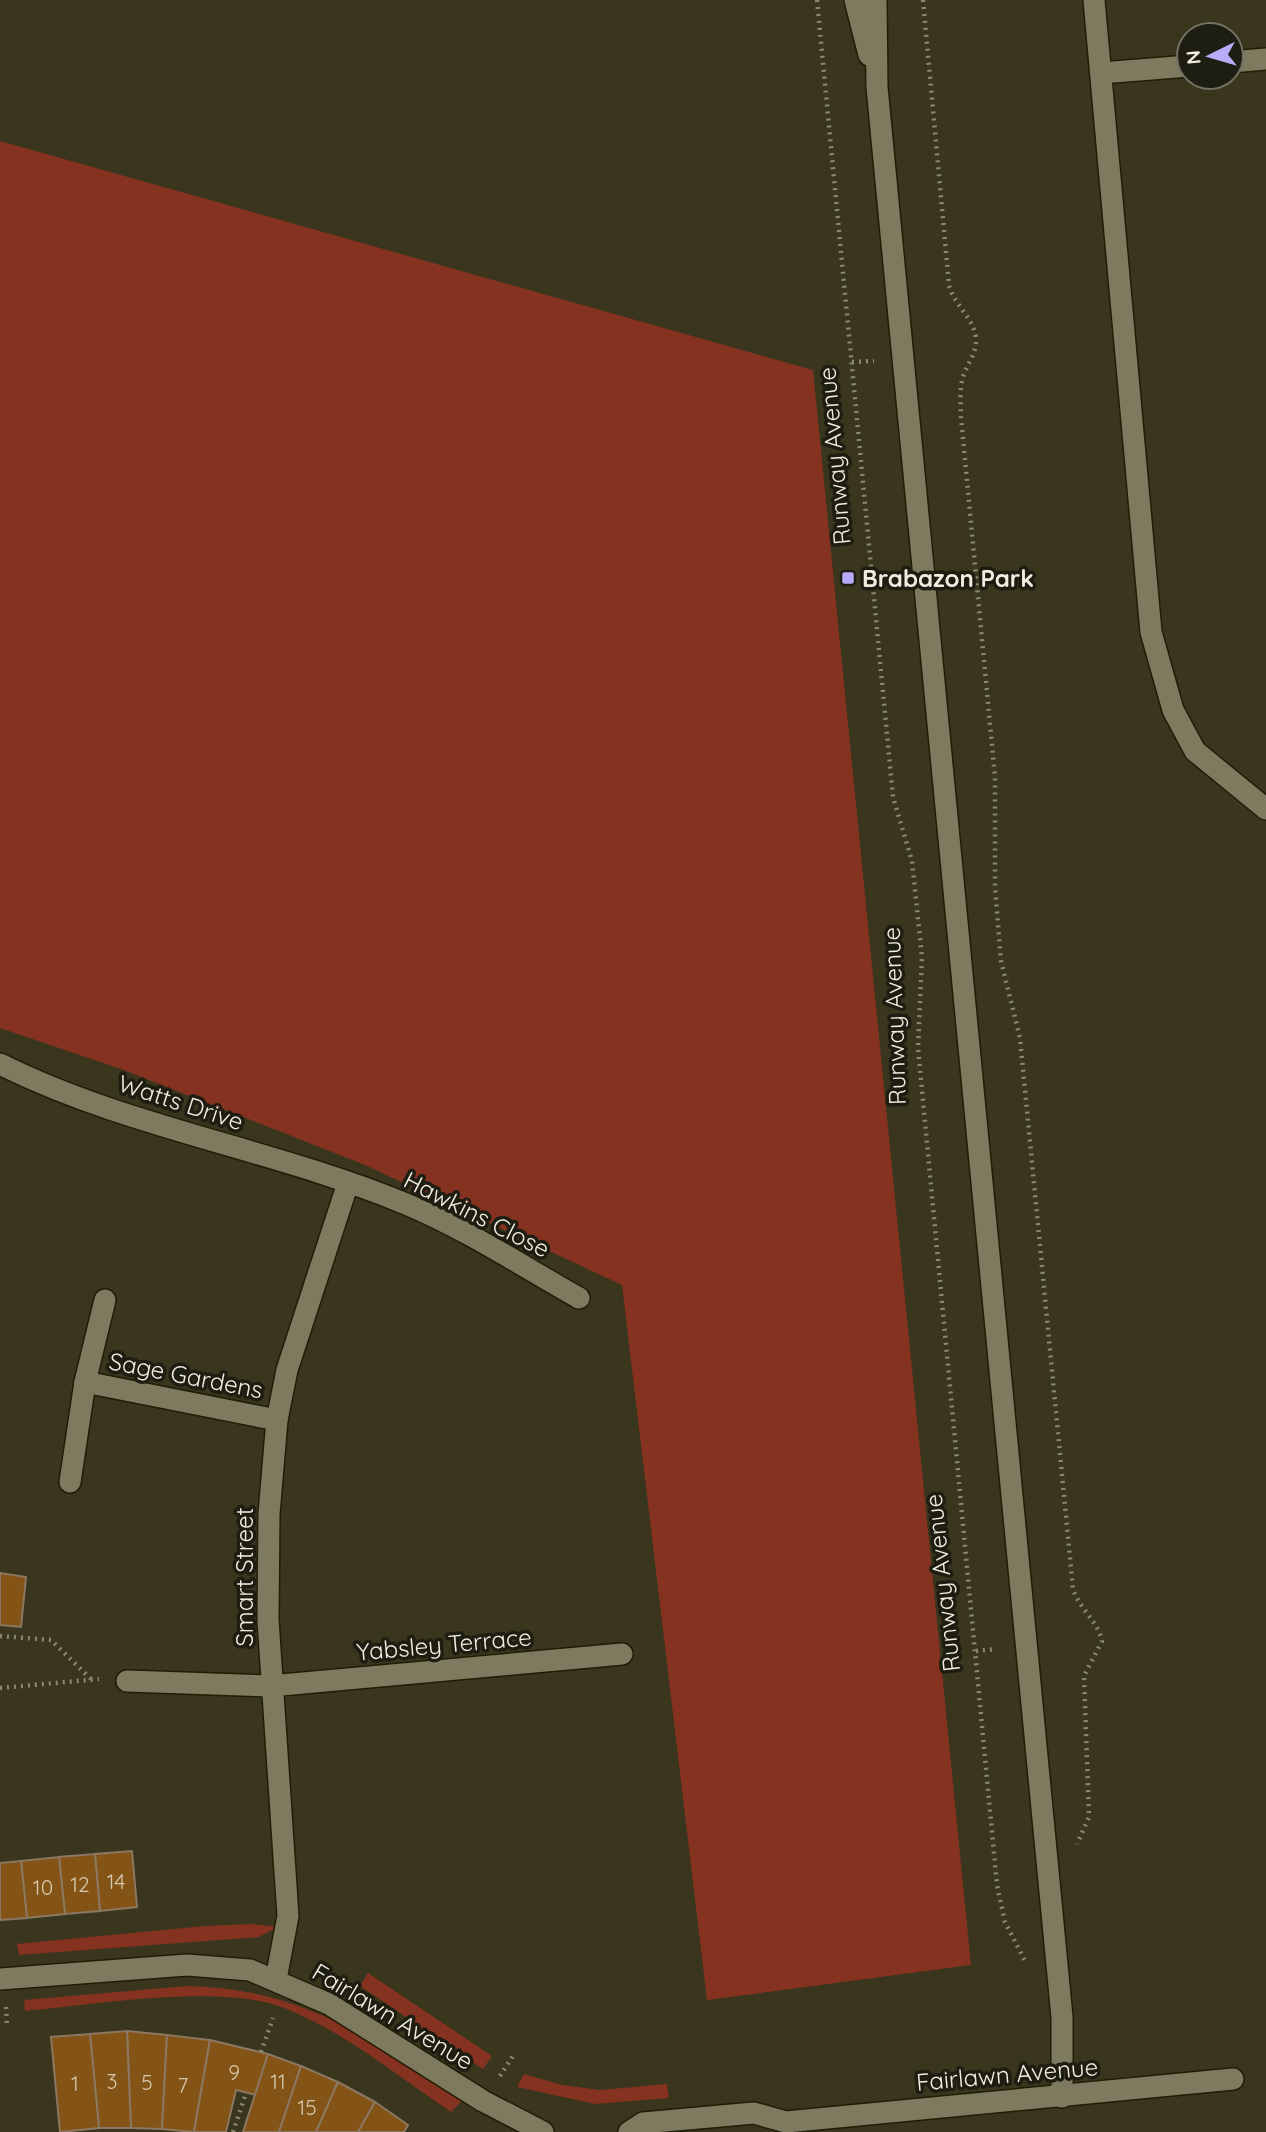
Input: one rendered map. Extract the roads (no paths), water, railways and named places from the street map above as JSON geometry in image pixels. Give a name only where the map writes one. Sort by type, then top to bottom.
[{"type":"street","points":[[855,0],[877,87]]},
{"type":"street","points":[[876,0],[877,87],[1062,2017],[1062,2097]]},
{"type":"street","points":[[1094,0],[1151,632],[1173,710],[1195,751],[1266,809]]},
{"type":"street","points":[[1245,61],[1266,59]]},
{"type":"street","points":[[1101,73],[1175,67]]},
{"type":"street","name":"Watts Drive","points":[[0,1064],[108,1107],[348,1184]]},
{"type":"street","name":"Hawkins Close","points":[[348,1184],[407,1205],[579,1298]]},
{"type":"street","name":"Smart Street","points":[[275,1979],[288,1916],[270,1686],[267,1567],[277,1420],[287,1370],[348,1184]]},
{"type":"street","name":"Sage Gardens","points":[[70,1482],[85,1382],[105,1300]]},
{"type":"street","name":"Sage Gardens","points":[[85,1382],[277,1420]]},
{"type":"street","name":"Yabsley Terrace","points":[[127,1681],[270,1686],[622,1654]]},
{"type":"street","name":"Fairlawn Avenue","points":[[0,1979],[187,1965],[250,1970],[329,2004],[483,2101],[543,2132]]},
{"type":"street","name":"Fairlawn Avenue","points":[[629,2132],[643,2123],[754,2113],[778,2127],[1233,2079]]},
{"type":"place","name":"Brabazon Park","points":[[848,578]]}]
